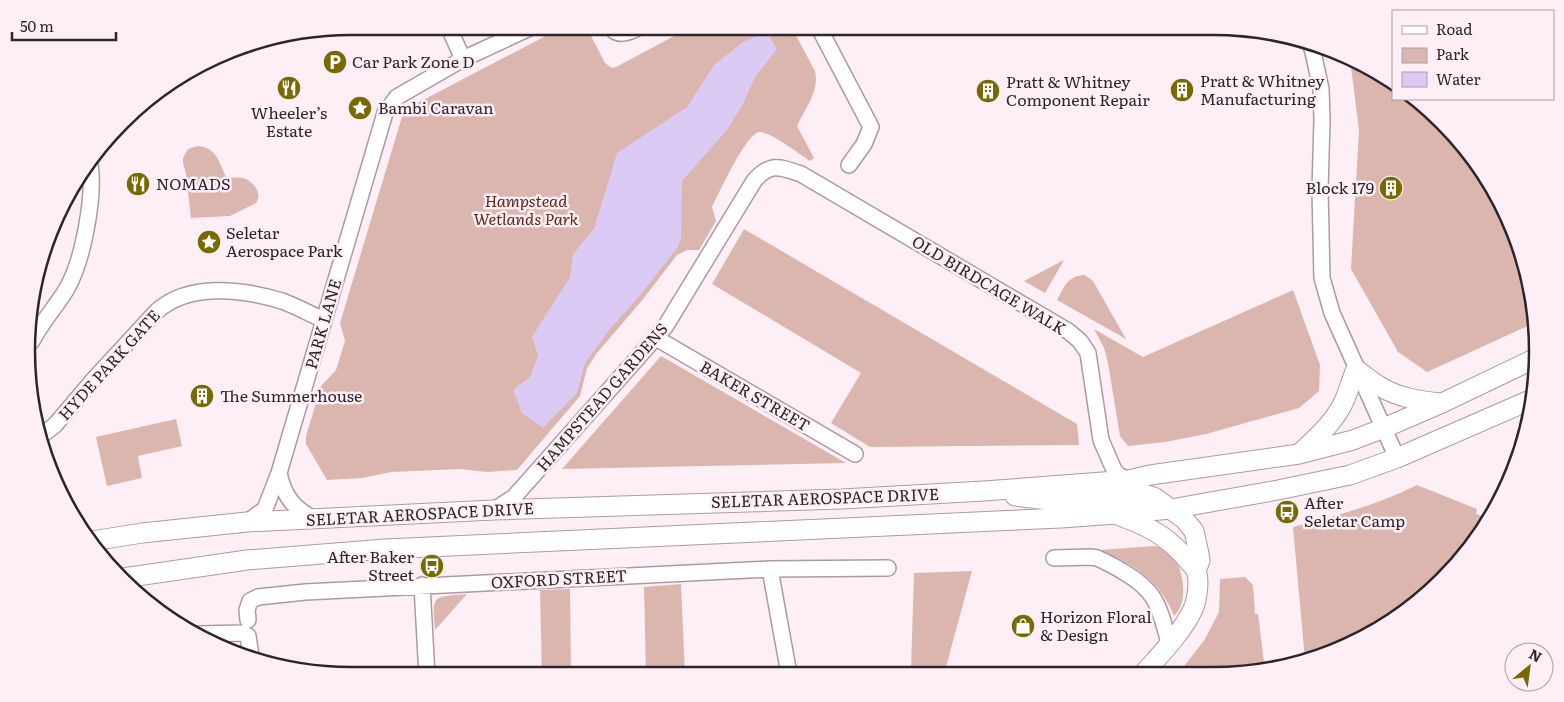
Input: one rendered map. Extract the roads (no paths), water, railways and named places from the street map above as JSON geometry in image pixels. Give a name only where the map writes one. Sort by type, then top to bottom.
[{"type":"street","points":[[452,35],[463,59]]},
{"type":"street","name":"PARK LANE","points":[[247,522],[265,509],[279,473],[385,113],[397,97],[463,59],[515,35]]},
{"type":"street","points":[[823,35],[871,127],[864,144],[849,165]]},
{"type":"street","points":[[1314,52],[1322,90],[1320,190],[1322,278],[1332,313],[1397,458]]},
{"type":"street","name":"HAMPSTEAD GARDENS","points":[[494,510],[514,497],[665,327],[760,174],[774,167],[782,168],[801,174],[843,198]]},
{"type":"street","points":[[36,335],[67,289],[75,269],[83,243],[91,199],[91,171]]},
{"type":"street","name":"OLD BIRDCAGE WALK","points":[[843,198],[1061,327],[1080,341],[1088,354],[1101,440],[1114,470],[1118,475],[1129,480]]},
{"type":"street","name":"HYDE PARK GATE","points":[[46,432],[55,425],[94,378],[156,312],[166,303],[178,298],[198,292],[226,291],[255,294],[283,302],[324,320]]},
{"type":"street","name":"BAKER STREET","points":[[656,338],[855,454]]},
{"type":"street","name":"SELETAR AEROSPACE DRIVE","points":[[98,540],[142,533],[247,522],[494,510],[842,499],[1129,480],[1150,475],[1299,454],[1353,440],[1442,403],[1528,362]]},
{"type":"street","points":[[1356,369],[1382,388],[1402,396],[1418,401],[1442,403]]},
{"type":"street","points":[[1299,454],[1323,432],[1339,409],[1345,400],[1356,369]]},
{"type":"street","name":"SELETAR AEROSPACE DRIVE","points":[[131,577],[247,560],[385,549],[1116,514],[1171,509],[1350,475],[1397,458],[1524,404]]},
{"type":"street","points":[[279,473],[285,494],[305,514],[314,519]]},
{"type":"street","points":[[984,491],[1063,502],[1086,502],[1144,494],[1154,497],[1190,525],[1194,531],[1200,554],[1200,561],[1196,570]]},
{"type":"street","points":[[1116,514],[1139,523],[1162,535],[1174,544],[1196,570],[1198,577],[1197,598],[1187,620],[1149,667]]},
{"type":"street","points":[[1054,558],[1097,558],[1137,580],[1146,588],[1157,604],[1169,644]]},
{"type":"street","name":"OXFORD STREET","points":[[248,620],[247,610],[250,601],[258,597],[305,592],[770,569],[888,568]]},
{"type":"street","points":[[770,569],[788,667]]},
{"type":"street","points":[[422,585],[427,667]]},
{"type":"street","points":[[211,634],[243,633],[248,636],[249,650]]},
{"type":"water","points":[[760,35],[769,35],[777,49],[755,77],[743,104],[727,130],[682,181],[681,238],[678,247],[641,294],[610,329],[585,363],[577,393],[543,428],[522,413],[513,390],[530,377],[538,355],[532,337],[570,277],[573,254],[594,229],[617,153],[687,107],[714,65],[743,42]]},
{"type":"place","name":"Car Park Zone D","points":[[335,62]]},
{"type":"place","name":"Wheeler’s Estate","points":[[289,88]]},
{"type":"place","name":"Pratt & Whitney Manufacturing","points":[[1182,90]]},
{"type":"place","name":"Pratt & Whitney Component Repair","points":[[988,91]]},
{"type":"place","name":"Bambi Caravan","points":[[360,108]]},
{"type":"place","name":"NOMADS","points":[[138,184]]},
{"type":"place","name":"Block 179","points":[[1391,188]]},
{"type":"place","name":"Seletar Aerospace Park","points":[[209,242]]},
{"type":"place","name":"The Summerhouse","points":[[202,396]]},
{"type":"place","name":"After Seletar Camp","points":[[1287,512]]},
{"type":"place","name":"After Baker Street","points":[[432,566]]},
{"type":"place","name":"Horizon Floral & Design","points":[[1023,626]]},
{"type":"park label","name":"Hampstead Wetlands Park","points":[[526,210]]}]
